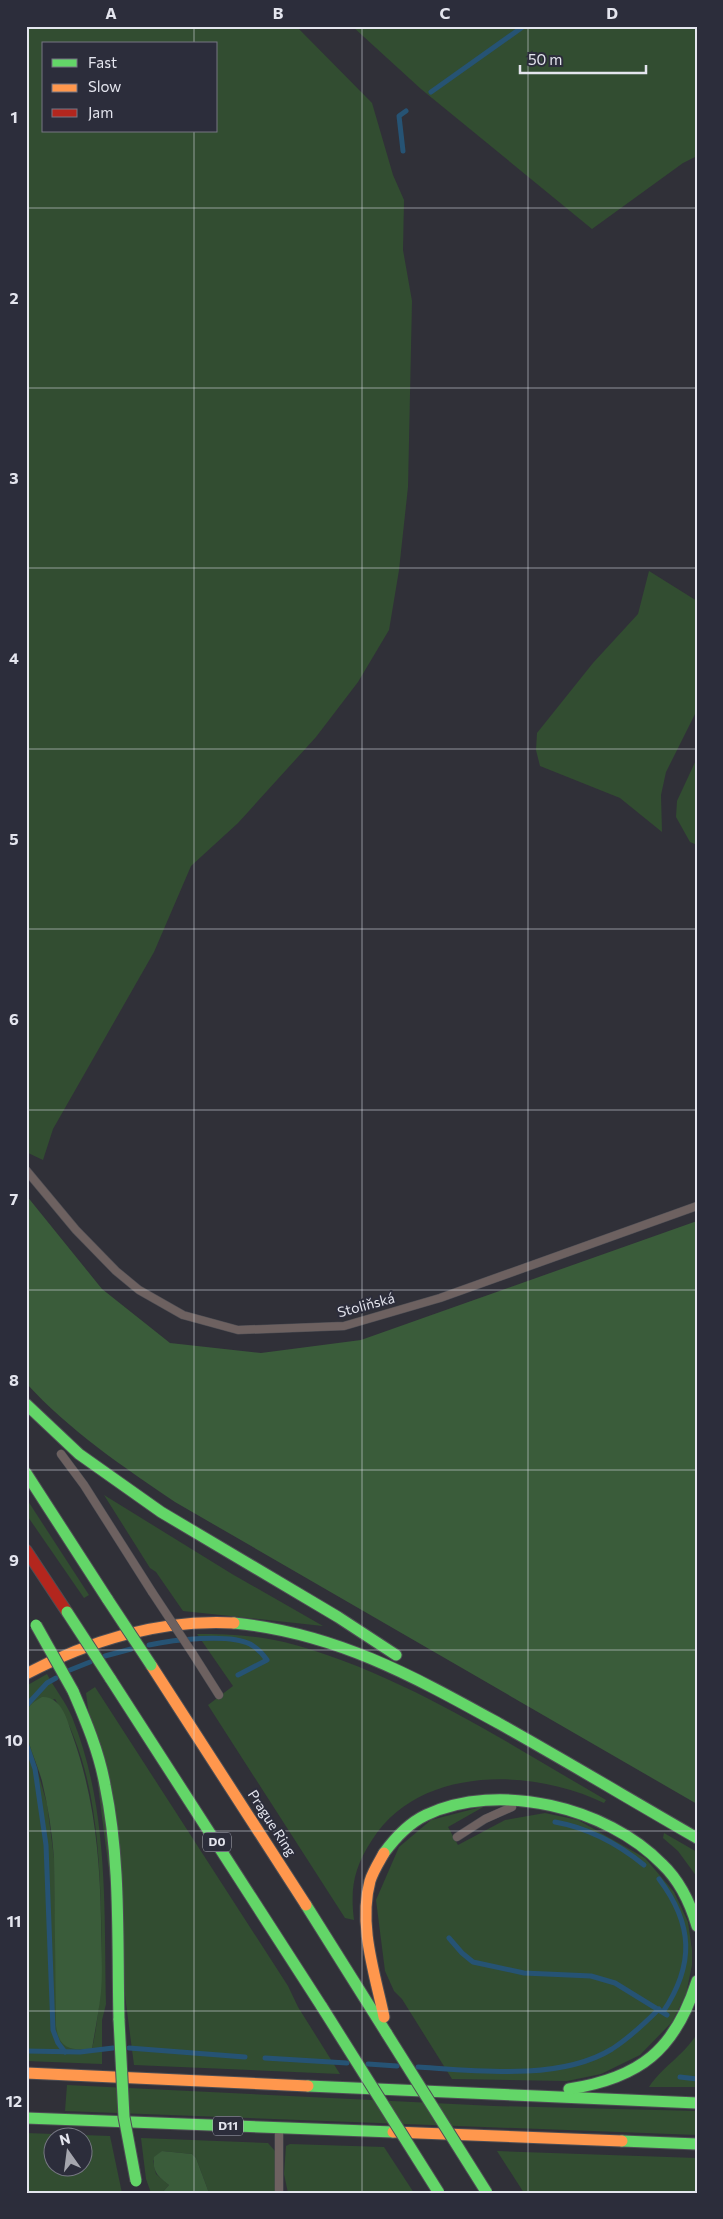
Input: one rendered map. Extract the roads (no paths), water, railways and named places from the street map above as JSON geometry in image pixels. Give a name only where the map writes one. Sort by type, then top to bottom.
[{"type":"main road","points":[[26,1406],[79,1454],[162,1512],[338,1617],[510,1730]]},
{"type":"main road","name":"Prague Ring","points":[[26,1473],[328,1938],[377,2010]]},
{"type":"main road","name":"D0","points":[[26,1550],[322,2007],[439,2193]]},
{"type":"main road","points":[[34,1621],[73,1691],[93,1740],[109,1805],[117,1895],[119,2020],[124,2117],[139,2193]]},
{"type":"main road","points":[[26,1674],[81,1647],[113,1636],[144,1629],[212,1623],[256,1625],[302,1633],[366,1656],[422,1682],[510,1730],[697,1838]]},
{"type":"main road","points":[[487,2193],[387,2034],[377,2010],[367,1912],[370,1881],[384,1853],[403,1831],[426,1815],[441,1808],[475,1801],[526,1802],[557,1806],[606,1823],[636,1841],[662,1864],[683,1889],[697,1926]]},
{"type":"main road","points":[[497,2093],[553,2090],[596,2084],[612,2080],[639,2066],[662,2048],[676,2030],[688,2010],[697,1981]]},
{"type":"main road","points":[[26,2073],[697,2103]]},
{"type":"main road","name":"D11","points":[[26,2118],[697,2145]]},
{"type":"lane","name":"Stoliňská","points":[[26,1170],[76,1230],[116,1271],[139,1290],[183,1315],[238,1330],[344,1326],[440,1298],[697,1206]]},
{"type":"lane","points":[[26,1406],[49,1438]]},
{"type":"lane","points":[[55,1446],[84,1485],[219,1695]]},
{"type":"lane","points":[[457,1836],[485,1819],[526,1802]]},
{"type":"lane","points":[[279,2128],[280,2193]]},
{"type":"waterway","points":[[431,92],[524,26]]},
{"type":"waterway","points":[[403,151],[399,116],[406,111]]},
{"type":"waterway","points":[[149,1645],[172,1641],[215,1638],[250,1644],[262,1653],[267,1660],[238,1675]]},
{"type":"waterway","points":[[105,1656],[131,1649]]},
{"type":"waterway","points":[[70,1670],[90,1662]]},
{"type":"waterway","points":[[26,1706],[47,1683],[56,1678]]},
{"type":"waterway","points":[[26,1743],[35,1769],[46,1845],[53,2030],[58,2043],[65,2052]]},
{"type":"waterway","points":[[555,1822],[591,1832],[613,1843],[644,1865]]},
{"type":"waterway","points":[[659,1879],[678,1912],[684,1928],[686,1944],[685,1961],[681,1977],[663,2012]]},
{"type":"waterway","points":[[449,1938],[473,1962],[524,1973],[591,1976],[615,1983],[667,2015]]},
{"type":"waterway","points":[[418,2067],[518,2072],[568,2066],[591,2059],[612,2049],[637,2030],[659,2009]]},
{"type":"waterway","points":[[26,2051],[80,2052],[113,2048]]},
{"type":"waterway","points":[[129,2048],[245,2057]]},
{"type":"waterway","points":[[265,2058],[347,2063]]},
{"type":"waterway","points":[[368,2064],[397,2066]]},
{"type":"waterway","points":[[680,2077],[697,2079]]}]
